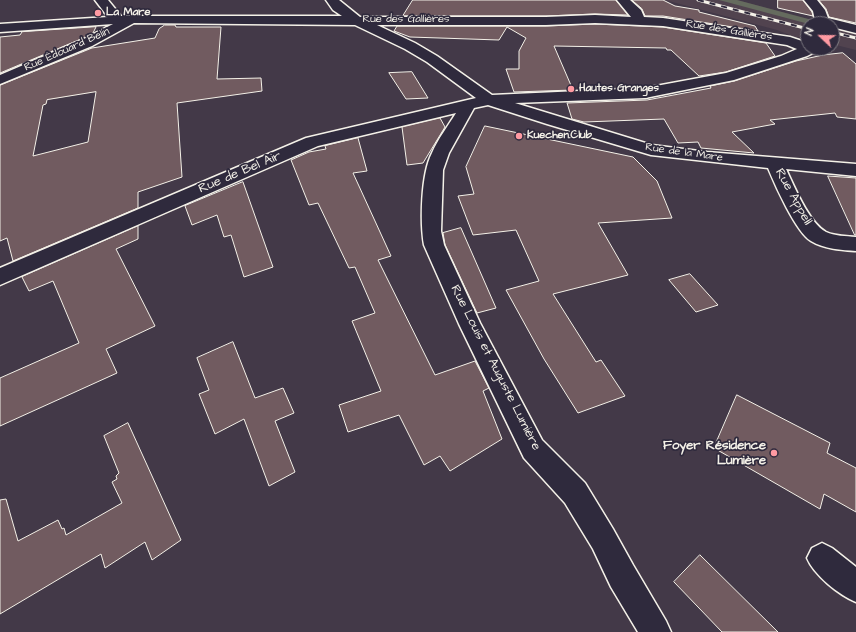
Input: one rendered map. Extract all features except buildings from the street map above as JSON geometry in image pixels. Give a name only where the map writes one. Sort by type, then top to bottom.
[{"type":"street","points":[[101,0],[117,20]]},
{"type":"street","name":"Rue de la Mare","points":[[332,0],[338,7],[356,20],[410,46],[432,59],[479,102],[651,150],[707,158],[856,170]]},
{"type":"street","points":[[623,0],[636,13],[640,22]]},
{"type":"street","points":[[810,0],[819,10],[820,16]]},
{"type":"street","name":"Rue des Gallières","points":[[0,28],[133,19],[372,21],[546,21],[595,19],[663,22],[790,41],[800,45]]},
{"type":"street","name":"Rue Édouard Belin","points":[[0,80],[65,51],[87,43],[133,19]]},
{"type":"street","points":[[840,26],[856,29]]},
{"type":"street","name":"Rue de Bel Air","points":[[0,277],[312,142],[479,102],[645,92],[729,77],[800,50]]},
{"type":"street","name":"Rue Louis et Auguste Lumière","points":[[479,102],[440,153],[434,170],[431,231],[434,246],[470,324],[533,448],[575,493],[603,539],[622,576],[655,632]]},
{"type":"street","name":"Rue Appell","points":[[775,164],[784,185],[804,220],[816,236],[829,240],[856,244]]},
{"type":"street","points":[[822,558],[856,587]]},
{"type":"shaded area","points":[[665,0],[737,0],[800,17],[800,38]]},
{"type":"shaded area","points":[[840,27],[856,30],[856,50],[840,46]]},
{"type":"green space","points":[[719,0],[737,0],[800,17],[800,22]]},
{"type":"railway","points":[[698,0],[800,27]]},
{"type":"railway","points":[[840,34],[856,38]]},
{"type":"place","name":"La Mare","points":[[98,13]]},
{"type":"place","name":"Hautes Granges","points":[[571,89]]},
{"type":"place","name":"Kuechen.Club","points":[[519,136]]},
{"type":"place","name":"Foyer Résidence Lumière","points":[[774,453]]}]
